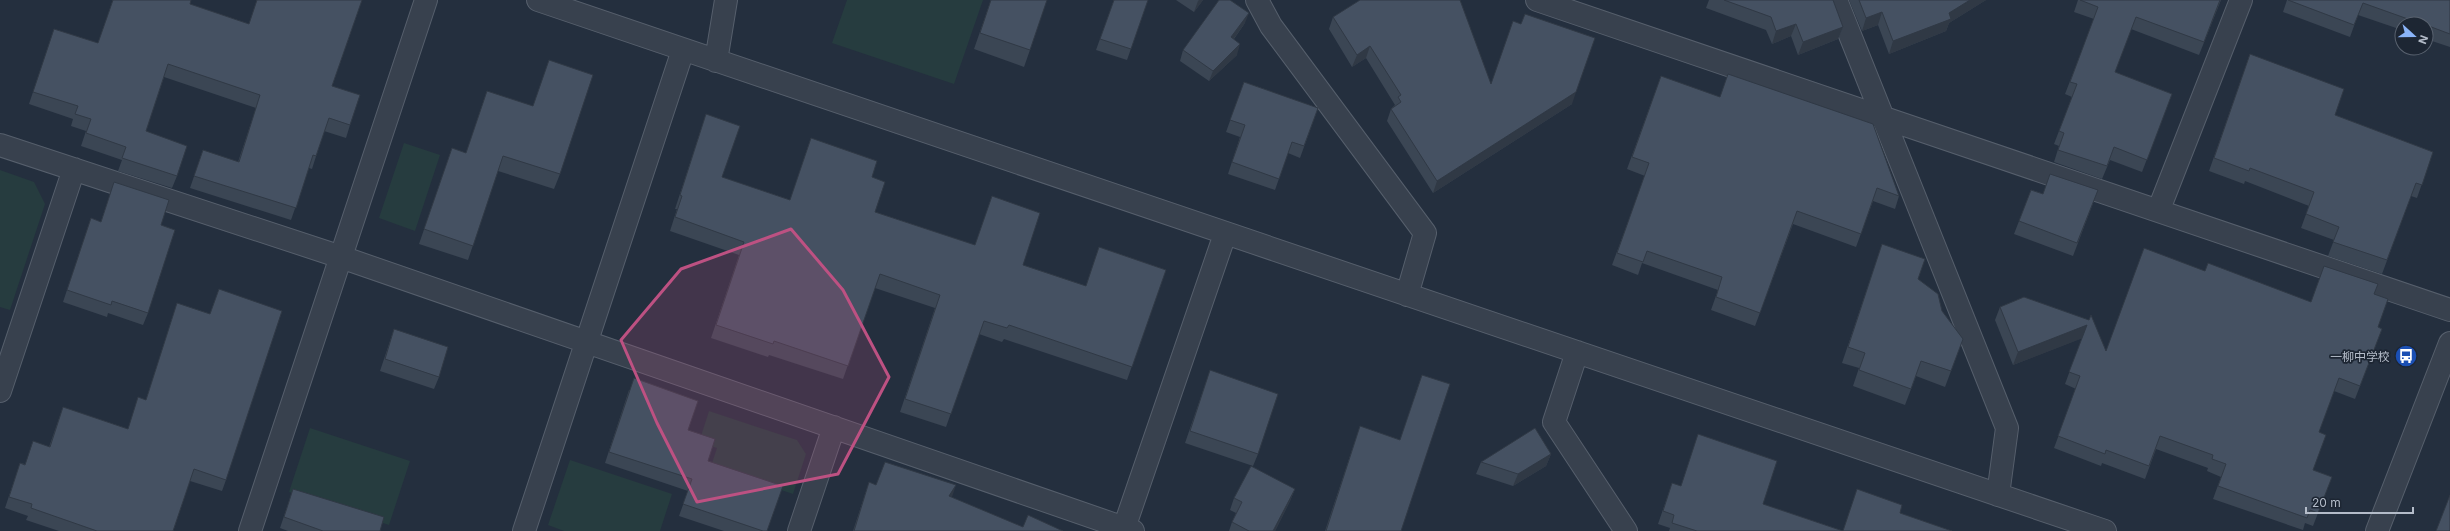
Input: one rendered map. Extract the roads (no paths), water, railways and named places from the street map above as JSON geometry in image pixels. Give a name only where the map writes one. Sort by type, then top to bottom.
[{"type":"street","points":[[250,531],[426,0]]},
{"type":"street","points":[[538,0],[2105,531]]},
{"type":"street","points":[[716,61],[726,0]]},
{"type":"street","points":[[1257,0],[1271,26],[1425,233],[1407,295]]},
{"type":"street","points":[[1537,0],[1882,118],[2159,209],[2450,310]]},
{"type":"street","points":[[1836,0],[2007,428],[1998,495]]},
{"type":"street","points":[[2159,209],[2241,0]]},
{"type":"street","points":[[524,531],[683,50]]},
{"type":"street","points":[[0,145],[341,257],[1127,530],[1225,234]]},
{"type":"street","points":[[0,391],[74,169]]},
{"type":"street","points":[[2377,531],[2450,343]]},
{"type":"street","points":[[1576,352],[1554,422],[1626,531]]},
{"type":"street","points":[[799,531],[834,427]]},
{"type":"place","name":"一柳中学校","points":[[2406,356]]}]
